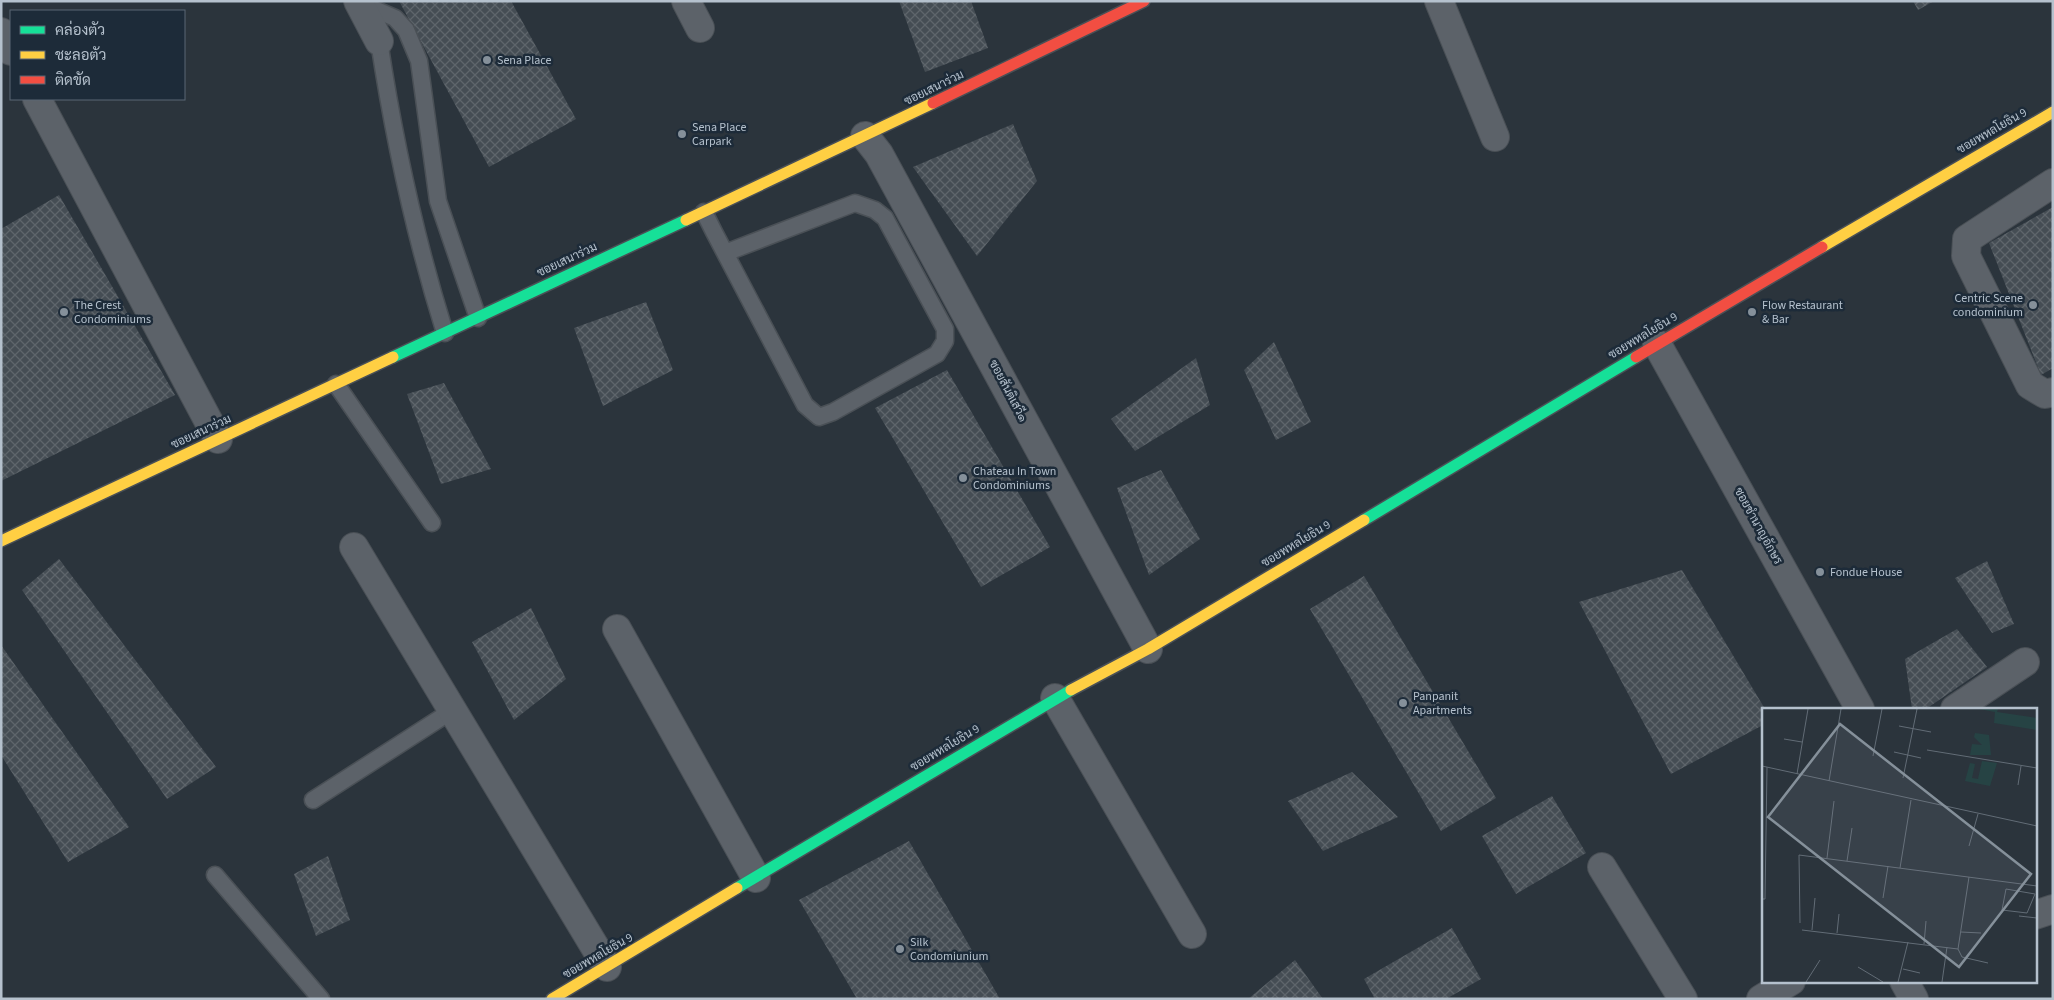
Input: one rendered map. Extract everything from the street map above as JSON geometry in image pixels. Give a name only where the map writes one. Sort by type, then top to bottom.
[{"type":"street","points":[[686,1],[700,28]]},
{"type":"street","name":"ซอยเสนาร่วม","points":[[1,541],[865,136],[1144,1]]},
{"type":"street","points":[[1439,1],[1495,138]]},
{"type":"street","points":[[358,2],[379,41]]},
{"type":"street","points":[[1,32],[10,49]]},
{"type":"street","points":[[38,100],[218,440]]},
{"type":"street","name":"ซอยพหลโยธิน 9","points":[[552,999],[1056,698],[1148,649],[1657,344],[2053,112]]},
{"type":"street","name":"ซอยสันติเสวี๑","points":[[865,136],[879,154],[1148,649]]},
{"type":"street","points":[[2053,183],[1966,239],[1966,256],[2030,385],[2045,394],[2053,392]]},
{"type":"street","name":"ซอยชำนาญอักษร","points":[[1657,344],[1859,708]]},
{"type":"street","points":[[354,546],[607,966]]},
{"type":"street","points":[[617,629],[756,878]]},
{"type":"street","points":[[1956,708],[2025,662]]},
{"type":"street","points":[[1056,698],[1192,934]]},
{"type":"street","points":[[1602,868],[1683,999]]},
{"type":"street","points":[[2036,915],[2053,910]]},
{"type":"street","points":[[1761,999],[1789,982]]},
{"type":"street","points":[[1905,982],[1914,999]]},
{"type":"lane","points":[[358,2],[395,18],[406,30],[419,60],[438,201],[478,318]]},
{"type":"lane","points":[[379,41],[394,140],[415,226],[445,333]]},
{"type":"lane","points":[[704,212],[725,253],[805,405],[819,416],[833,412],[937,354],[945,342],[946,329],[884,218],[875,210],[855,203],[725,253]]},
{"type":"lane","points":[[336,384],[432,522]]},
{"type":"lane","points":[[314,800],[453,710]]},
{"type":"lane","points":[[215,874],[321,999]]},
{"type":"building","name":"Sena Place","points":[[399,1],[511,1],[576,119],[489,167]]},
{"type":"building","points":[[899,1],[971,1],[988,48],[925,72]]},
{"type":"building","points":[[1913,1],[1934,1],[1918,10]]},
{"type":"building","points":[[1013,124],[1037,181],[977,256],[913,167]]},
{"type":"building","name":"The Crest Condominiums","points":[[59,195],[175,395],[1,481],[1,229]]},
{"type":"building","name":"Centric Scene condominium","points":[[2053,207],[2053,368],[2041,375],[1989,243]]},
{"type":"building","points":[[646,302],[673,370],[603,406],[574,328]]},
{"type":"building","points":[[1274,342],[1311,422],[1276,440],[1244,370]]},
{"type":"building","points":[[1196,358],[1210,405],[1135,451],[1111,419]]},
{"type":"building","name":"Chateau In Town Condominiums","points":[[947,370],[1050,547],[981,587],[875,408]]},
{"type":"building","points":[[444,383],[491,469],[441,484],[407,394]]},
{"type":"building","points":[[1161,470],[1200,539],[1149,575],[1117,488]]},
{"type":"building","points":[[59,559],[216,767],[167,799],[22,590]]},
{"type":"building","points":[[1987,561],[2014,624],[1992,633],[1955,578]]},
{"type":"building","points":[[1682,570],[1764,708],[1762,708],[1762,726],[1671,774],[1579,602]]},
{"type":"building","name":"Panpanit Apartments","points":[[1364,576],[1496,798],[1441,831],[1310,609]]},
{"type":"building","points":[[531,608],[566,679],[514,720],[472,642]]},
{"type":"building","points":[[1957,629],[1987,667],[1927,708],[1912,708],[1905,659]]},
{"type":"building","points":[[1,645],[129,827],[68,862],[1,755]]},
{"type":"building","points":[[1352,772],[1398,817],[1323,851],[1288,801]]},
{"type":"building","points":[[1552,796],[1586,853],[1516,894],[1482,836]]},
{"type":"building","name":"Silk Condomiunium","points":[[909,841],[1000,999],[857,999],[799,900]]},
{"type":"building","points":[[328,856],[350,920],[316,936],[294,874]]},
{"type":"building","points":[[1452,928],[1481,979],[1446,999],[1375,999],[1364,979]]},
{"type":"building","points":[[1295,960],[1323,999],[1248,999]]},
{"type":"traffic: fast","points":[[393,357],[686,220]]},
{"type":"traffic: fast","points":[[1364,520],[1636,357]]},
{"type":"traffic: fast","points":[[737,888],[1071,690]]},
{"type":"traffic: slow","points":[[686,220],[933,103]]},
{"type":"traffic: slow","points":[[1822,247],[2053,112]]},
{"type":"traffic: slow","points":[[1,541],[393,357]]},
{"type":"traffic: slow","points":[[1071,690],[1148,649],[1364,520]]},
{"type":"traffic: slow","points":[[552,999],[737,888]]},
{"type":"traffic: jam","points":[[933,103],[1144,1]]},
{"type":"traffic: jam","points":[[1636,357],[1822,247]]},
{"type":"place","name":"Sena Place","points":[[487,60]]},
{"type":"place","name":"Sena Place Carpark","points":[[682,134]]},
{"type":"place","name":"Centric Scene condominium","points":[[2033,305]]},
{"type":"place","name":"The Crest Condominiums","points":[[64,312]]},
{"type":"place","name":"Flow Restaurant & Bar","points":[[1752,312]]},
{"type":"place","name":"Chateau In Town Condominiums","points":[[963,478]]},
{"type":"place","name":"Fondue House","points":[[1820,572]]},
{"type":"place","name":"Panpanit Apartments","points":[[1403,703]]},
{"type":"place","name":"Silk Condomiunium","points":[[900,949]]}]
